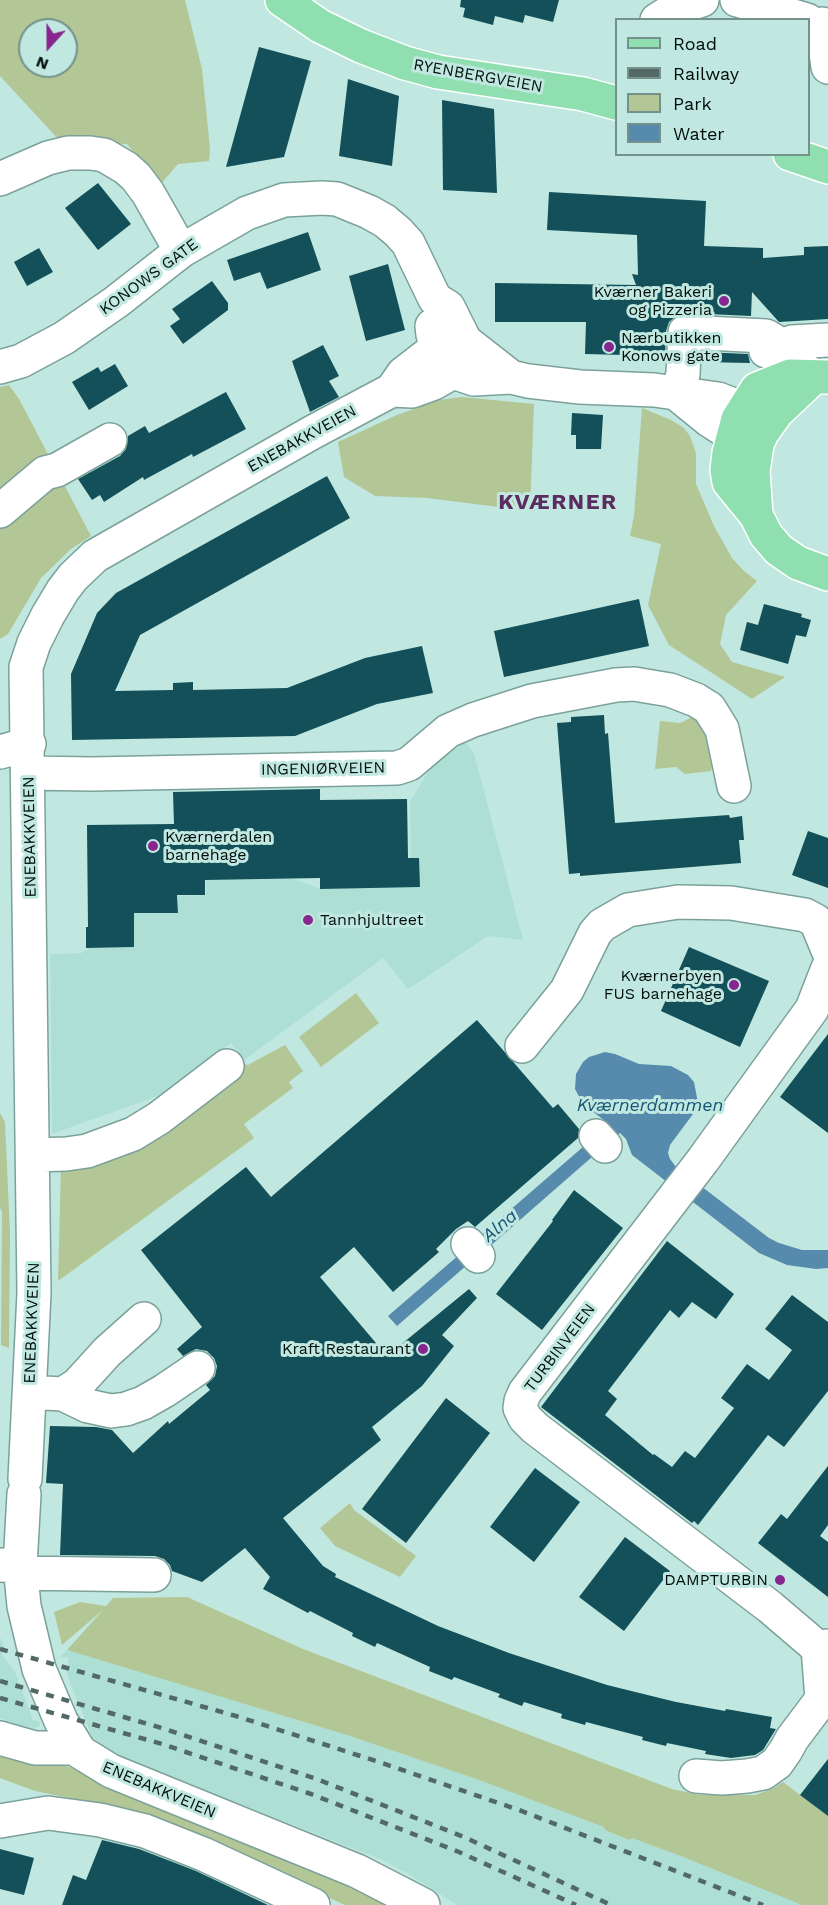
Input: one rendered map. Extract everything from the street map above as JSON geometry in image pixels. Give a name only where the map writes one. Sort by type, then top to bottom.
[{"type":"main road","name":"RYENBERGVEIEN","points":[[282,0],[320,26],[361,46],[405,63],[438,72],[583,94],[615,96]]},
{"type":"main road","points":[[796,156],[828,167]]},
{"type":"main road","points":[[821,377],[777,412],[746,426],[727,470],[729,482],[756,515],[766,535],[779,550],[798,563],[828,574]]},
{"type":"street","points":[[660,18],[673,10],[702,0]]},
{"type":"street","points":[[737,0],[802,18]]},
{"type":"street","points":[[816,22],[828,67]]},
{"type":"street","points":[[0,179],[48,158],[68,153],[104,155],[136,177],[148,193],[181,251]]},
{"type":"street","name":"KONOWS GATE","points":[[0,367],[21,361],[64,338],[116,302],[181,251],[247,213],[284,200],[337,199],[385,221],[408,243],[435,299],[448,307],[452,353],[511,377],[528,381],[580,387],[654,390],[677,394]]},
{"type":"street","points":[[746,426],[709,420],[677,394],[684,374],[685,332],[766,336],[802,335],[794,360],[821,377]]},
{"type":"street","name":"ENEBAKKVEIEN","points":[[423,1905],[357,1871],[111,1771],[88,1758],[76,1748],[61,1721],[39,1669],[15,1567],[24,1487],[34,1293],[33,1155],[19,756],[13,667],[34,643],[54,602],[95,556],[313,432],[392,390],[403,374],[452,353]]},
{"type":"street","points":[[0,511],[45,473],[57,470],[110,440]]},
{"type":"street","name":"INGENIØRVEIEN","points":[[19,756],[102,774],[397,768],[409,764],[448,731],[473,720],[532,701],[616,685],[634,684],[670,690],[696,700],[709,708],[722,729],[734,786]]},
{"type":"street","points":[[522,1046],[567,990],[602,925],[628,910],[678,902],[730,903],[806,915],[816,921],[828,950]]},
{"type":"street","name":"TURBINVEIEN","points":[[823,1647],[535,1428],[525,1418],[520,1407],[525,1392],[685,1183],[812,1009],[828,968]]},
{"type":"street","points":[[33,1155],[66,1154],[87,1150],[133,1134],[159,1118],[227,1066]]},
{"type":"street","points":[[63,1394],[77,1385],[107,1352],[144,1319]]},
{"type":"street","points":[[30,1393],[63,1394],[88,1406],[111,1412],[126,1409],[150,1399],[198,1368]]},
{"type":"street","points":[[15,1567],[154,1575]]},
{"type":"street","points":[[696,1776],[734,1778],[763,1773],[777,1762],[786,1750],[787,1738],[822,1699],[823,1647]]},
{"type":"street","points":[[0,1738],[35,1748],[76,1748]]},
{"type":"street","points":[[0,1821],[48,1813],[100,1820],[144,1831],[203,1854],[313,1905]]},
{"type":"shaded area","points":[[465,742],[474,753],[523,940],[488,936],[408,989],[383,958],[244,1060],[231,1043],[166,1093],[52,1134],[50,954],[81,953],[90,948],[134,947],[134,913],[178,912],[178,896],[206,895],[206,880],[293,879],[321,889],[411,882],[410,802],[430,768]]},
{"type":"shaded area","points":[[0,1637],[4,1646],[2,1655],[15,1672],[33,1720],[40,1722],[39,1727],[26,1728],[0,1718]]},
{"type":"shaded area","points":[[67,1650],[347,1735],[482,1781],[604,1827],[605,1830],[628,1840],[632,1838],[683,1857],[802,1905],[457,1905],[382,1860],[108,1751],[92,1737],[72,1688],[66,1670],[69,1658],[60,1657]]},
{"type":"green space","points":[[0,0],[185,0],[202,69],[210,149],[209,161],[178,164],[160,185],[127,144],[60,141],[0,76]]},
{"type":"green space","points":[[9,385],[19,399],[91,536],[71,549],[41,578],[8,634],[0,639],[0,387]]},
{"type":"green space","points":[[462,397],[534,404],[530,511],[427,498],[375,496],[344,477],[338,442],[397,415],[439,400]]},
{"type":"green space","points":[[642,408],[671,420],[684,428],[690,436],[696,453],[696,484],[714,526],[732,558],[757,581],[726,615],[720,644],[732,662],[785,677],[752,699],[669,645],[648,605],[661,544],[630,536],[634,515]]},
{"type":"green space","points":[[703,712],[718,745],[711,771],[685,774],[676,767],[655,769],[660,721],[680,723]]},
{"type":"green space","points":[[356,993],[379,1023],[321,1067],[299,1037]]},
{"type":"green space","points":[[285,1045],[303,1071],[289,1082],[293,1088],[244,1124],[254,1138],[58,1281],[61,1165],[241,1063],[248,1065]]},
{"type":"green space","points":[[0,1113],[5,1122],[10,1233],[9,1348],[1,1345]]},
{"type":"green space","points":[[350,1503],[354,1510],[416,1556],[400,1577],[335,1546],[320,1528]]},
{"type":"green space","points":[[187,1597],[303,1649],[672,1789],[700,1795],[755,1795],[783,1782],[828,1816],[828,1905],[802,1905],[683,1857],[632,1838],[629,1840],[605,1830],[604,1827],[482,1781],[347,1735],[67,1650],[103,1610],[62,1645],[54,1612],[80,1602],[106,1606],[113,1598]]},
{"type":"green space","points":[[0,1751],[52,1761],[80,1771],[287,1858],[389,1905],[345,1905],[261,1867],[110,1806],[35,1791],[0,1778]]},
{"type":"water","name":"Kværnerdammen","points":[[605,1052],[639,1064],[671,1066],[688,1075],[694,1082],[698,1103],[696,1110],[670,1145],[668,1153],[670,1159],[676,1167],[769,1238],[802,1250],[828,1250],[828,1268],[816,1269],[787,1265],[759,1253],[632,1155],[626,1139],[620,1133],[610,1140],[601,1131],[609,1124],[583,1104],[575,1089],[576,1074],[583,1062],[589,1057]]},
{"type":"water","name":"Alna","points":[[591,1140],[600,1150],[481,1254],[472,1243]]},
{"type":"water","points":[[467,1248],[475,1258],[397,1326],[388,1316]]},
{"type":"building","points":[[461,0],[559,0],[553,22],[525,15],[523,23],[495,16],[493,25],[463,17],[465,8],[460,7]]},
{"type":"building","points":[[259,47],[311,61],[284,157],[226,167]]},
{"type":"building","points":[[348,79],[399,96],[392,166],[339,156]]},
{"type":"building","points":[[442,100],[494,109],[497,193],[443,190]]},
{"type":"building","points":[[98,183],[131,224],[98,250],[65,208]]},
{"type":"building","points":[[549,192],[706,201],[704,246],[763,248],[763,258],[804,255],[804,247],[828,246],[828,319],[779,322],[752,292],[751,316],[686,313],[676,316],[669,322],[666,331],[665,356],[585,354],[586,322],[495,322],[495,283],[636,285],[632,274],[638,275],[637,235],[547,230]]},
{"type":"building","points":[[308,232],[321,270],[267,289],[260,272],[234,281],[227,260]]},
{"type":"building","points":[[39,248],[53,272],[27,286],[14,262]]},
{"type":"building","points":[[388,264],[405,330],[366,341],[349,276]]},
{"type":"building","points":[[212,281],[228,303],[228,310],[183,344],[170,326],[180,319],[172,309]]},
{"type":"building","points":[[323,345],[339,376],[329,381],[339,397],[310,412],[292,361]]},
{"type":"building","points":[[703,352],[748,354],[750,363],[702,362]]},
{"type":"building","points":[[115,364],[128,386],[89,410],[72,382],[98,367],[101,372]]},
{"type":"building","points":[[226,392],[246,429],[144,480],[143,477],[104,502],[100,495],[92,500],[78,479],[120,456],[126,449],[128,436],[145,426],[149,433]]},
{"type":"building","points":[[572,413],[603,415],[601,449],[576,449],[576,435],[571,435]]},
{"type":"building","points":[[327,476],[350,518],[140,635],[115,691],[173,690],[173,683],[193,682],[193,690],[287,688],[365,658],[422,646],[433,693],[377,704],[295,736],[72,740],[71,674],[97,613],[116,593]]},
{"type":"building","points":[[639,599],[649,646],[504,677],[494,631]]},
{"type":"building","points":[[764,604],[802,614],[801,617],[811,620],[806,637],[796,635],[788,664],[740,650],[747,622],[758,625]]},
{"type":"building","points":[[604,715],[605,734],[608,733],[615,823],[742,816],[744,840],[739,840],[741,863],[580,876],[580,873],[569,874],[557,723],[571,722],[571,717]]},
{"type":"building","points":[[320,789],[320,800],[407,799],[408,858],[419,858],[420,887],[320,889],[320,878],[205,880],[205,895],[177,895],[178,913],[134,913],[134,947],[86,948],[86,927],[88,927],[87,825],[174,824],[173,792]]},
{"type":"building","points":[[808,831],[828,838],[828,888],[792,875]]},
{"type":"building","points":[[689,947],[769,981],[740,1047],[661,1011]]},
{"type":"building","points":[[477,1020],[553,1108],[558,1104],[579,1129],[578,1138],[475,1227],[468,1221],[456,1229],[436,1249],[439,1252],[393,1292],[354,1247],[320,1277],[387,1356],[469,1289],[477,1298],[442,1335],[454,1346],[422,1386],[372,1427],[381,1440],[283,1518],[323,1566],[336,1574],[335,1577],[438,1626],[509,1653],[607,1685],[676,1702],[772,1717],[770,1728],[776,1729],[763,1750],[755,1755],[731,1758],[705,1754],[706,1751],[667,1743],[666,1746],[642,1740],[643,1737],[561,1718],[562,1714],[524,1702],[522,1706],[498,1697],[500,1694],[454,1677],[452,1680],[429,1671],[430,1667],[377,1643],[375,1647],[352,1636],[353,1633],[263,1589],[270,1577],[245,1548],[202,1582],[172,1571],[164,1559],[155,1556],[60,1555],[63,1484],[46,1483],[50,1426],[96,1427],[112,1430],[133,1453],[168,1421],[169,1424],[210,1390],[206,1385],[215,1376],[217,1366],[214,1358],[207,1351],[196,1349],[183,1356],[177,1349],[202,1327],[141,1250],[246,1167],[271,1197]]},
{"type":"building","points":[[828,1034],[828,1133],[780,1097]]},
{"type":"building","points":[[574,1190],[623,1228],[542,1330],[496,1294],[553,1221]]},
{"type":"building","points":[[667,1241],[734,1294],[716,1319],[692,1302],[679,1318],[670,1310],[608,1391],[617,1399],[605,1415],[653,1455],[672,1467],[685,1451],[695,1458],[734,1408],[721,1398],[747,1364],[769,1380],[792,1350],[765,1329],[792,1295],[828,1322],[828,1391],[784,1447],[768,1435],[698,1525],[694,1521],[692,1523],[541,1407]]},
{"type":"building","points":[[446,1398],[490,1433],[406,1543],[362,1509]]},
{"type":"building","points":[[828,1466],[828,1525],[820,1536],[828,1542],[828,1597],[758,1543],[781,1514],[787,1519]]},
{"type":"building","points":[[535,1468],[580,1502],[534,1562],[490,1527]]},
{"type":"building","points":[[625,1537],[670,1571],[624,1631],[579,1597]]},
{"type":"building","points":[[828,1759],[828,1816],[800,1795]]},
{"type":"building","points":[[102,1840],[139,1849],[196,1871],[268,1905],[62,1905],[73,1875],[86,1880]]},
{"type":"building","points":[[0,1849],[34,1858],[24,1895],[0,1889]]},
{"type":"railway","points":[[0,1649],[236,1716],[379,1762],[519,1810],[763,1905]]},
{"type":"railway","points":[[0,1681],[165,1729],[314,1778],[464,1837],[611,1905]]},
{"type":"railway","points":[[0,1698],[162,1744],[311,1794],[459,1852],[576,1905]]},
{"type":"place","name":"Kværner Bakeri og Pizzeria","points":[[724,301]]},
{"type":"place","name":"Nærbutikken Konows gate","points":[[609,347]]},
{"type":"place","name":"Kværnerdalen barnehage","points":[[153,846]]},
{"type":"place","name":"Tannhjultreet","points":[[308,920]]},
{"type":"place","name":"Kværnerbyen FUS barnehage","points":[[734,985]]},
{"type":"place","name":"Kraft Restaurant","points":[[423,1349]]},
{"type":"place","name":"DAMPTURBIN","points":[[780,1580]]},
{"type":"district","name":"KVÆRNER","points":[[558,503]]}]
